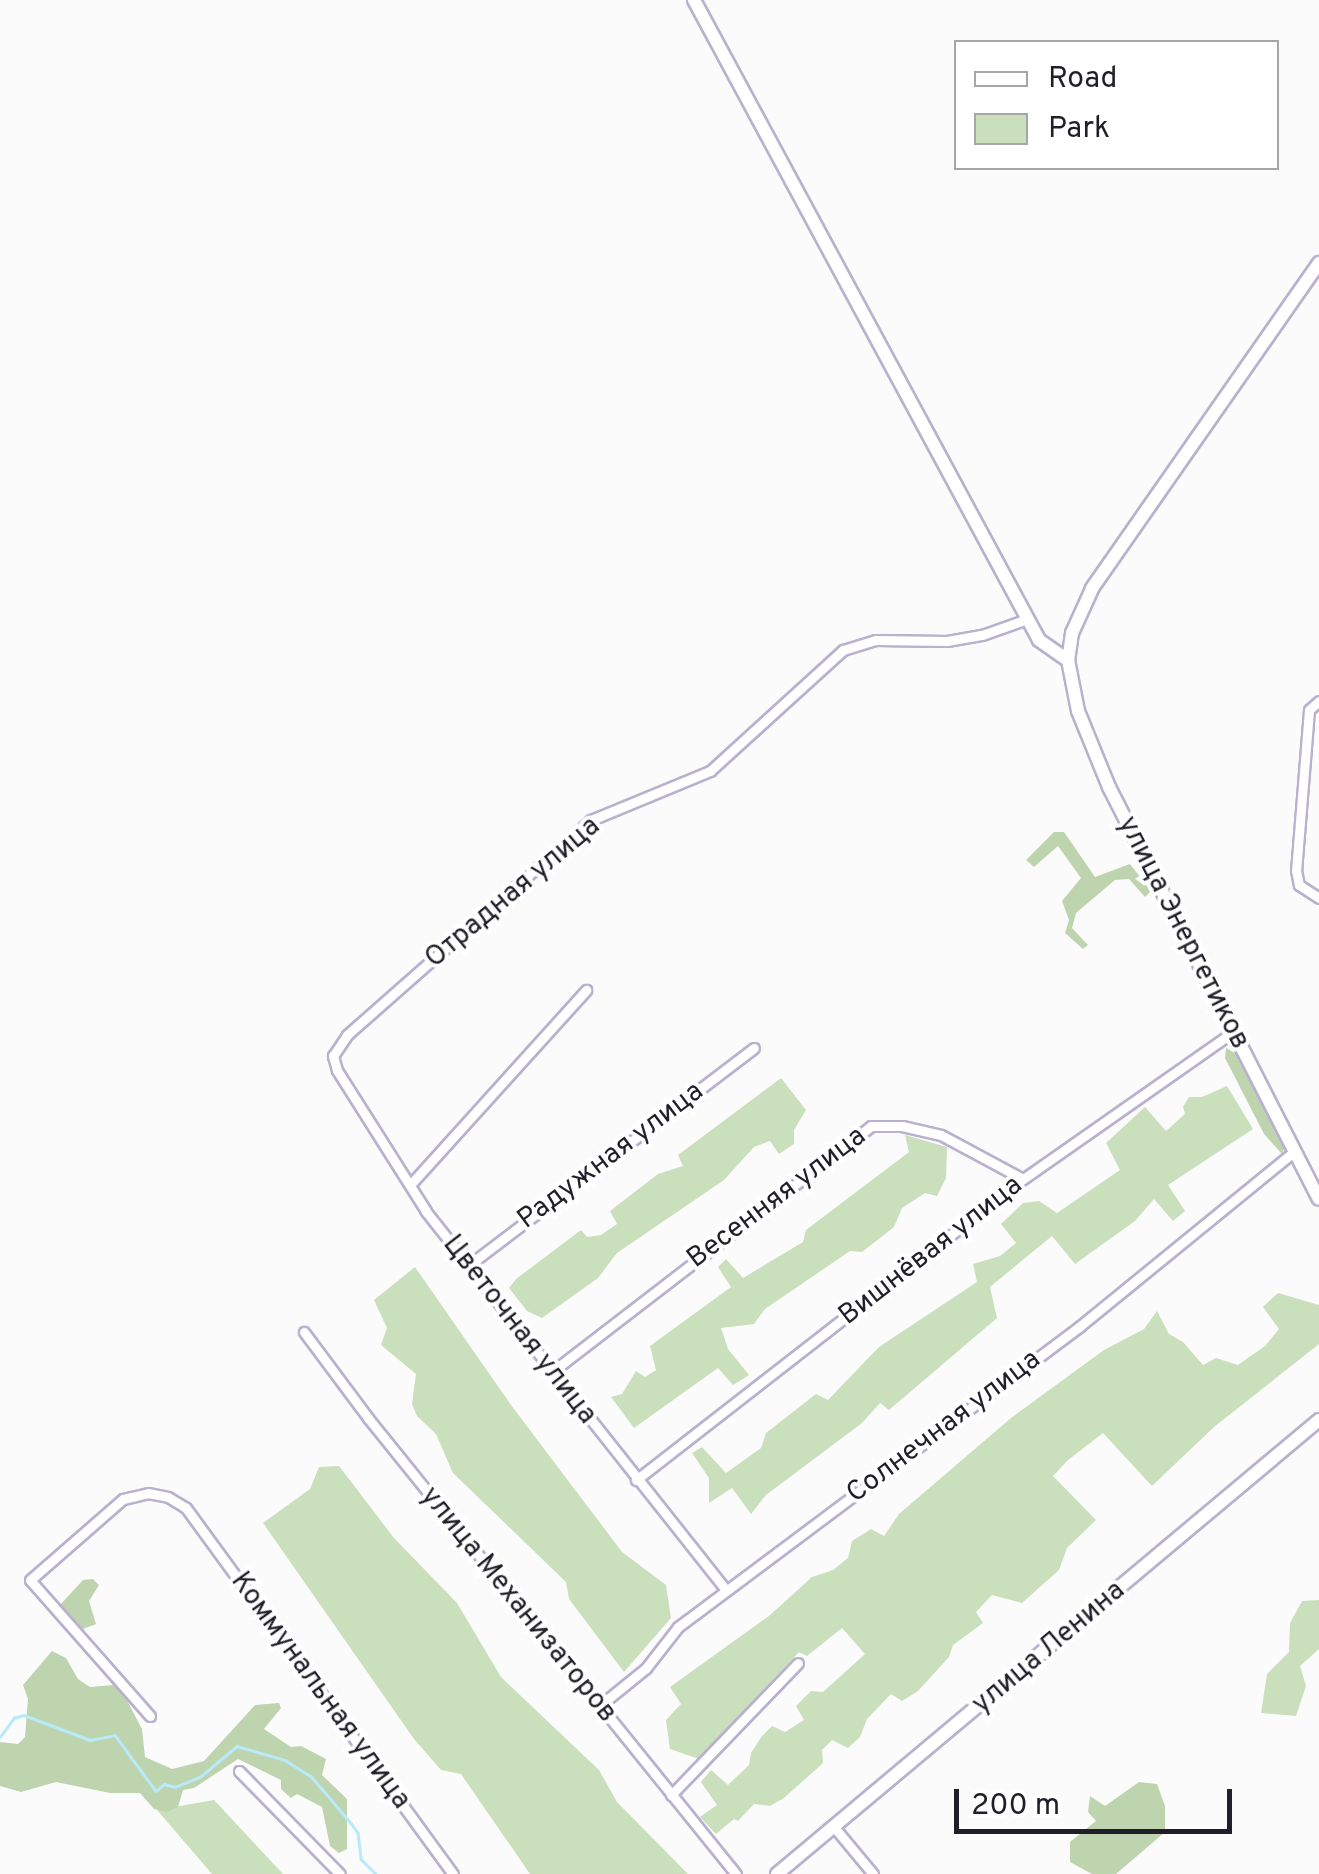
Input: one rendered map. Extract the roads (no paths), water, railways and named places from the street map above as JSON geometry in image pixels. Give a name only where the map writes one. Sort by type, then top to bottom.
[{"type":"street","points":[[694,0],[1027,619],[1046,648],[1068,660],[1072,633],[1092,589],[1319,263]]},
{"type":"street","name":"Отрадная улица","points":[[334,1056],[348,1035],[591,820],[710,772],[843,650],[876,640],[947,640],[982,635],[1027,619]]},
{"type":"street","name":"улица Энергетиков","points":[[1068,660],[1078,712],[1102,771],[1319,1199]]},
{"type":"street","points":[[1319,701],[1309,710],[1296,870],[1299,884],[1319,898]]},
{"type":"street","points":[[410,1185],[586,990]]},
{"type":"street","name":"Вишнёвая улица","points":[[636,1480],[1024,1179],[1233,1032]]},
{"type":"street","name":"Радужная улица","points":[[468,1265],[754,1048]]},
{"type":"street","name":"Цветочная улица","points":[[334,1056],[337,1070],[410,1185],[468,1265],[726,1590]]},
{"type":"street","name":"Весенняя улица","points":[[553,1371],[871,1126],[902,1126],[941,1135],[1024,1179]]},
{"type":"street","name":"Солнечная улица","points":[[598,1707],[646,1668],[678,1626],[1079,1327],[1294,1151]]},
{"type":"street","name":"улица Механизаторов","points":[[304,1332],[598,1707],[736,1874]]},
{"type":"street","name":"улица Ленина","points":[[776,1874],[1319,1420]]},
{"type":"street","name":"Коммунальная улица","points":[[150,1716],[30,1580],[122,1499],[148,1493],[168,1497],[186,1508],[453,1874]]},
{"type":"street","points":[[671,1795],[798,1664]]},
{"type":"street","points":[[239,1771],[340,1874]]},
{"type":"street","points":[[834,1827],[873,1874]]},
{"type":"waterway","points":[[0,1737],[14,1718],[24,1715],[90,1740],[115,1735],[156,1791],[164,1784],[175,1787],[200,1777],[237,1746],[285,1760],[311,1776],[351,1823],[358,1833],[361,1859],[376,1874]]}]
